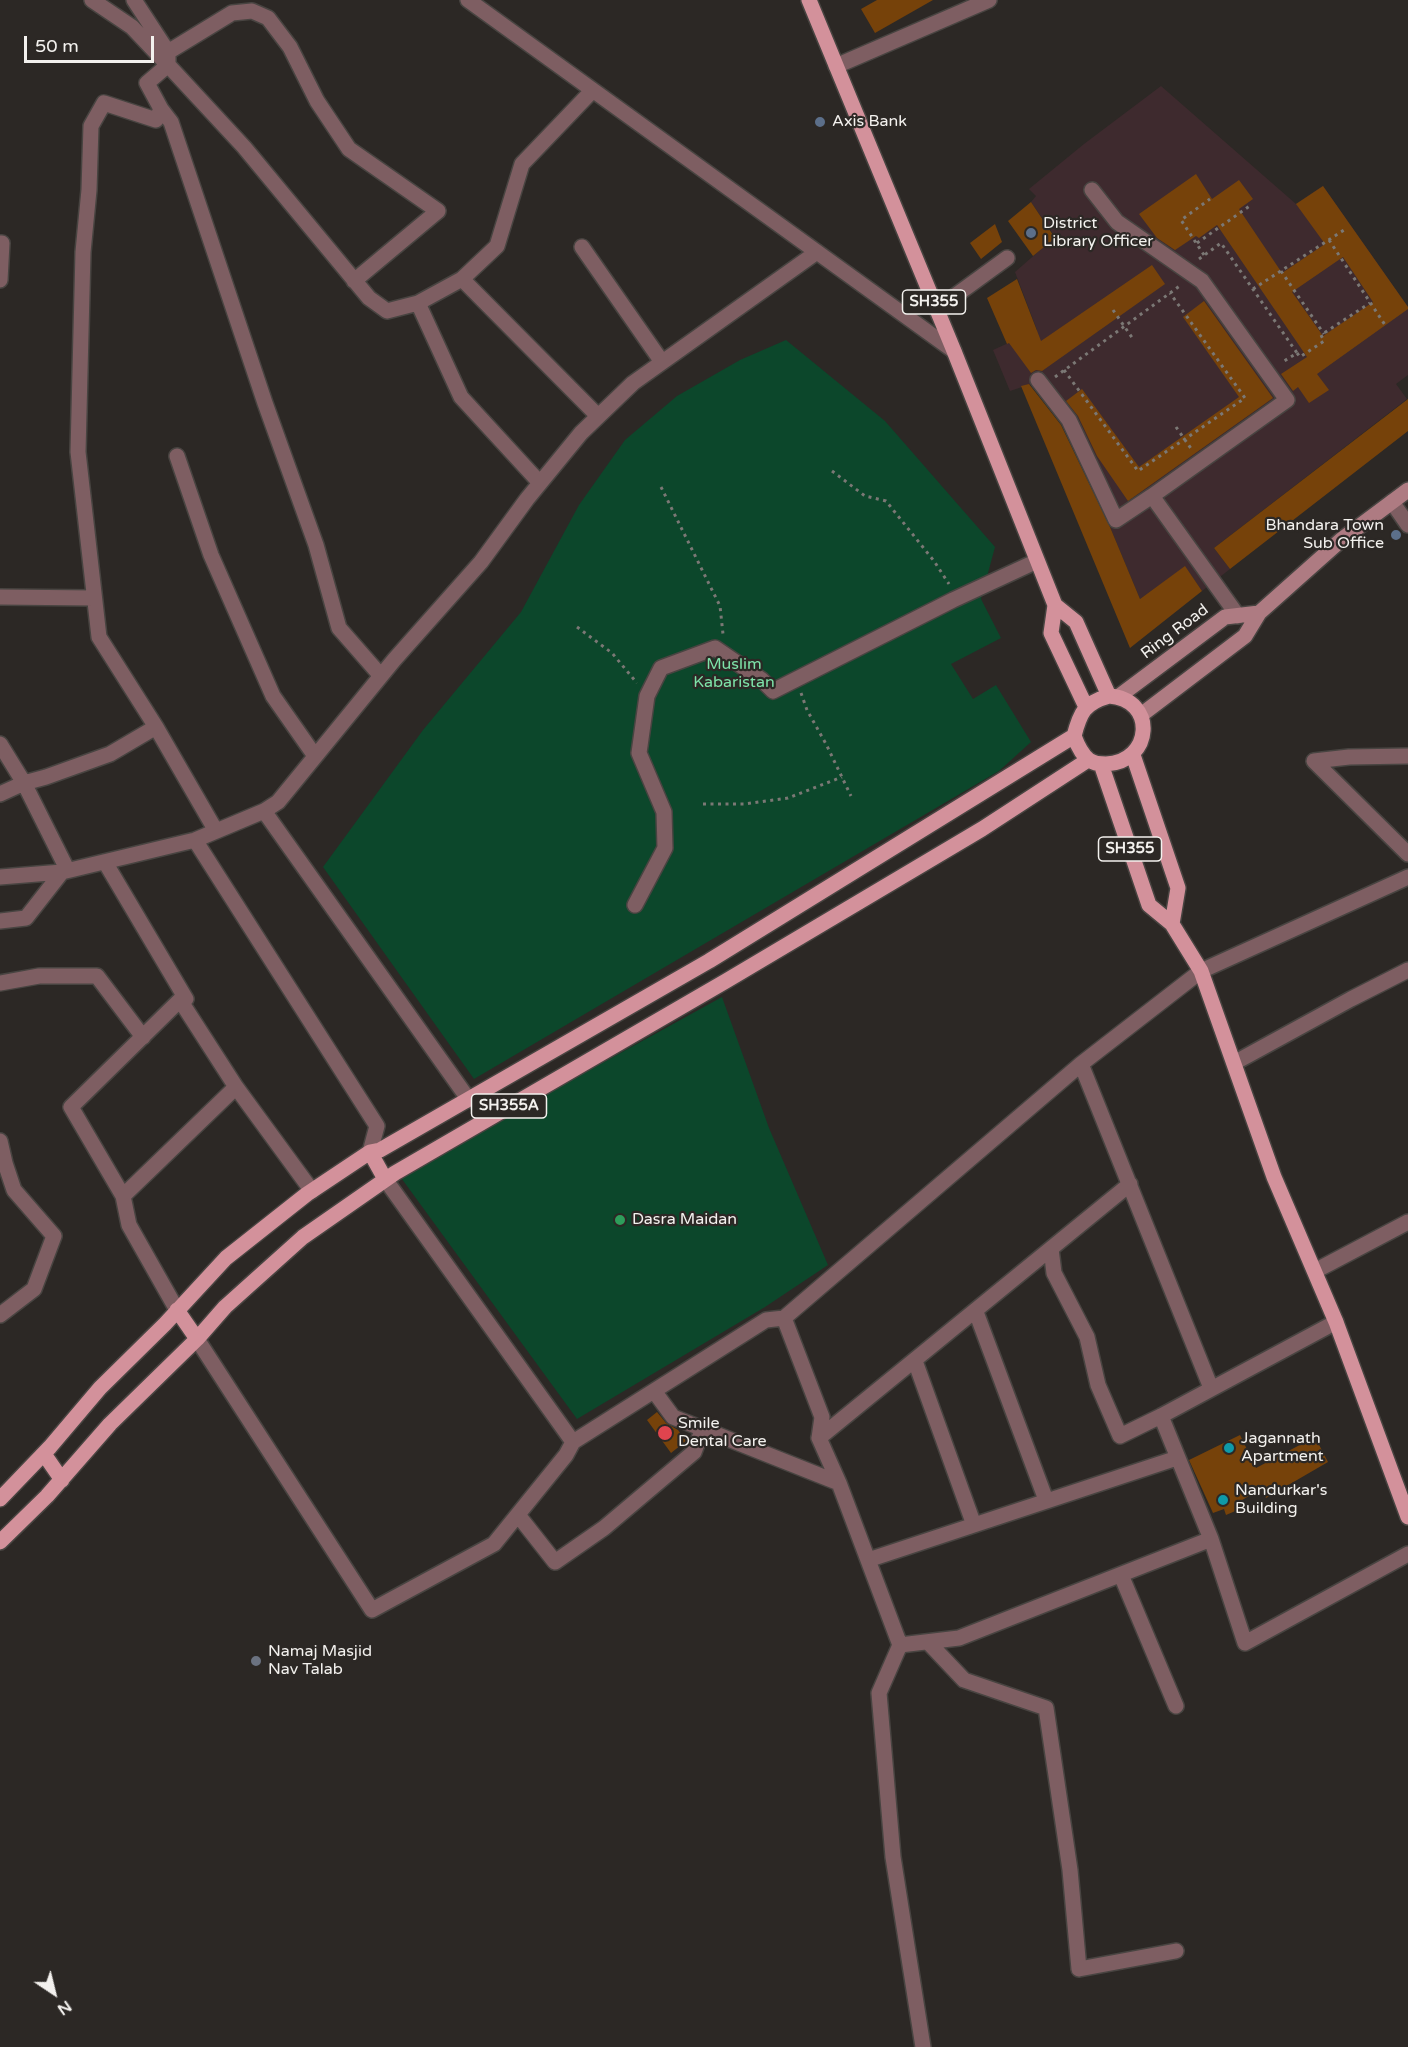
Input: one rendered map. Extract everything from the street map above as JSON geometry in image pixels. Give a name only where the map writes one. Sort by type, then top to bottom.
[{"type":"main road","name":"SH355","points":[[809,0],[937,309],[1055,605],[1052,633],[1086,707]]},
{"type":"main road","name":"SH355","points":[[1055,605],[1076,621],[1114,696],[1134,704],[1141,715]]},
{"type":"main road","points":[[1074,736],[1080,715],[1086,707],[1094,700],[1114,696]]},
{"type":"main road","points":[[1094,762],[1117,764],[1133,755],[1144,733],[1141,715]]},
{"type":"main road","name":"SH355","points":[[1074,736],[1094,762],[1149,905],[1172,924]]},
{"type":"main road","name":"SH355A","points":[[0,1499],[44,1454],[100,1388],[226,1258],[312,1191],[370,1152],[380,1150],[469,1100],[764,927],[1074,736]]},
{"type":"main road","name":"SH355","points":[[1133,755],[1178,888],[1172,924]]},
{"type":"main road","name":"SH355A","points":[[0,1542],[62,1480],[110,1424],[197,1339],[225,1307],[303,1238],[385,1179],[1094,762]]},
{"type":"main road","points":[[1172,924],[1201,971],[1274,1177],[1336,1322],[1407,1510]]},
{"type":"main road","points":[[764,927],[780,948]]},
{"type":"main road","points":[[370,1152],[385,1179]]},
{"type":"main road","points":[[177,1310],[197,1339]]},
{"type":"main road","points":[[44,1454],[62,1480]]},
{"type":"street","points":[[92,0],[132,27],[168,59],[369,298],[387,311],[418,303],[462,279],[497,246],[522,164],[592,91]]},
{"type":"street","points":[[134,0],[168,59]]},
{"type":"street","points":[[468,0],[954,351]]},
{"type":"street","points":[[836,66],[989,0]]},
{"type":"street","points":[[354,280],[438,211],[349,149],[317,101],[290,47],[268,18],[252,11],[232,13],[168,59],[147,83],[171,122],[205,218],[265,403],[316,545],[339,628],[381,676]]},
{"type":"street","points":[[161,109],[156,120],[104,103],[91,126],[89,190],[83,252],[78,452],[99,637],[156,727],[216,831]]},
{"type":"street","points":[[1041,383],[1069,420],[1116,520],[1287,400],[1202,281],[1117,222],[1092,190]]},
{"type":"street","points":[[0,243],[2,243],[0,280]]},
{"type":"street","points":[[582,247],[662,362]]},
{"type":"street","points":[[0,878],[62,872],[195,840],[264,811],[278,802],[381,676],[481,562],[581,433],[633,383],[817,252]]},
{"type":"street","points":[[937,309],[1007,258]]},
{"type":"street","points":[[462,279],[598,416]]},
{"type":"street","points":[[418,303],[461,397],[540,483]]},
{"type":"street","points":[[177,456],[211,555],[273,696],[315,756]]},
{"type":"street","points":[[1141,715],[1245,636],[1259,613],[1341,540],[1408,490]]},
{"type":"street","points":[[1152,495],[1238,616]]},
{"type":"street","points":[[1392,502],[1408,525]]},
{"type":"street","points":[[635,905],[665,848],[664,812],[639,753],[647,696],[661,668],[715,648],[762,680],[773,691],[958,597],[1037,561]]},
{"type":"street","points":[[0,597],[94,598]]},
{"type":"street","name":"Ring Road","points":[[1114,696],[1225,617],[1259,613]]},
{"type":"street","points":[[0,794],[24,783],[110,754],[156,727]]},
{"type":"street","points":[[0,744],[24,783],[66,867],[26,918],[0,921]]},
{"type":"street","points":[[1408,756],[1349,757],[1314,761],[1408,854]]},
{"type":"street","points":[[264,811],[469,1100]]},
{"type":"street","points":[[195,840],[377,1126],[370,1152]]},
{"type":"street","points":[[105,862],[186,999],[180,1000],[71,1107],[123,1196],[129,1225],[177,1310]]},
{"type":"street","points":[[197,1339],[372,1610],[494,1544],[566,1455],[573,1442],[766,1320],[784,1318],[1081,1064],[1201,971],[1408,877]]},
{"type":"street","points":[[1234,1063],[1408,970]]},
{"type":"street","points":[[0,983],[39,976],[97,976],[143,1036]]},
{"type":"street","points":[[180,1000],[236,1087],[312,1191]]},
{"type":"street","points":[[1081,1064],[1211,1388]]},
{"type":"street","points":[[123,1196],[236,1087]]},
{"type":"street","points":[[0,1141],[2,1163],[14,1190],[54,1236],[34,1289],[0,1315]]},
{"type":"street","points":[[385,1179],[573,1442]]},
{"type":"street","points":[[819,1438],[1130,1184]]},
{"type":"street","points":[[1315,1272],[1408,1222]]},
{"type":"street","points":[[1051,1249],[1054,1273],[1087,1336],[1098,1385],[1120,1437],[1336,1322]]},
{"type":"street","points":[[976,1312],[1046,1500]]},
{"type":"street","points":[[784,1318],[822,1417],[819,1438],[839,1483],[900,1645],[879,1693],[893,1857],[923,2047]]},
{"type":"street","points":[[915,1361],[974,1525]]},
{"type":"street","points":[[654,1391],[673,1417],[839,1483]]},
{"type":"street","points":[[1161,1416],[1211,1539],[1245,1643],[1408,1554]]},
{"type":"street","points":[[518,1515],[555,1562],[604,1528],[694,1452],[704,1428]]},
{"type":"street","points":[[868,1560],[1177,1458]]},
{"type":"street","points":[[900,1645],[959,1638],[1211,1539]]},
{"type":"street","points":[[1121,1575],[1176,1706]]},
{"type":"street","points":[[928,1642],[964,1680],[1046,1708],[1070,1870],[1079,1969],[1176,1951]]},
{"type":"path","points":[[1204,255],[1181,220],[1210,199]]},
{"type":"path","points":[[1197,243],[1251,205]]},
{"type":"path","points":[[1253,290],[1344,230]]},
{"type":"path","points":[[1329,240],[1385,325]]},
{"type":"path","points":[[1041,383],[1065,370],[1170,293],[1204,255],[1221,243],[1300,357],[1324,341],[1321,335],[1370,303]]},
{"type":"path","points":[[1281,271],[1324,334]]},
{"type":"path","points":[[1065,370],[1138,471],[1245,398],[1170,293]]},
{"type":"path","points":[[1113,310],[1133,339]]},
{"type":"path","points":[[1267,373],[1297,353]]},
{"type":"path","points":[[1176,427],[1200,462]]},
{"type":"path","points":[[832,471],[865,496],[886,501],[934,561],[958,597]]},
{"type":"path","points":[[661,487],[720,606],[727,657]]},
{"type":"path","points":[[577,627],[612,653],[647,696]]},
{"type":"path","points":[[797,679],[807,710],[851,796]]},
{"type":"path","points":[[703,804],[744,804],[788,798],[842,777]]},
{"type":"shaded area","points":[[1161,86],[1296,204],[1323,186],[1408,307],[1408,375],[1396,384],[1407,399],[1214,548],[1230,569],[1202,591],[1185,567],[1140,599],[1069,429],[1034,383],[1010,391],[993,350],[1037,330],[1015,272],[1055,237],[1031,202],[1036,196],[1029,189]]},
{"type":"green space","name":"Muslim Kabaristan","points":[[786,340],[885,421],[995,547],[981,599],[1001,638],[951,664],[973,699],[996,685],[1031,742],[999,771],[474,1079],[323,867],[423,730],[521,612],[579,505],[625,440],[677,396],[740,360]]},
{"type":"green space","name":"Dasra Maidan","points":[[722,997],[769,1128],[828,1265],[765,1307],[577,1419],[399,1175]]},
{"type":"building","points":[[877,0],[933,0],[875,33],[861,9]]},
{"type":"building","points":[[1196,174],[1212,199],[1239,180],[1253,199],[1239,209],[1282,273],[1325,244],[1296,204],[1323,186],[1408,309],[1317,374],[1329,390],[1309,403],[1298,387],[1293,391],[1281,374],[1307,357],[1217,225],[1199,238],[1196,236],[1175,250],[1157,238],[1139,214]],"holes":[[[1343,257],[1373,302],[1323,336],[1292,292]]]},
{"type":"building","points":[[1031,202],[1055,238],[1033,256],[1008,221]]},
{"type":"building","points":[[995,224],[1002,242],[981,259],[970,243]]},
{"type":"building","points":[[1152,265],[1165,284],[1042,371],[1036,370],[1031,373],[1009,343],[1007,344],[987,298],[1017,279],[1041,341]]},
{"type":"building","points":[[1204,301],[1273,398],[1128,501],[1097,456],[1078,416],[1066,401],[1082,389],[1139,467],[1239,397],[1183,317]]},
{"type":"building","points":[[1029,384],[1061,425],[1110,527],[1140,599],[1185,566],[1202,591],[1130,648],[1021,386]]},
{"type":"building","points":[[1408,399],[1408,431],[1230,569],[1214,548]]},
{"type":"building","points":[[657,1412],[666,1423],[678,1430],[686,1441],[671,1453],[647,1420]]},
{"type":"building","points":[[1240,1435],[1256,1468],[1315,1437],[1328,1462],[1266,1498],[1261,1489],[1237,1503],[1240,1509],[1226,1515],[1224,1509],[1213,1513],[1189,1460]]},
{"type":"place","name":"Axis Bank","points":[[820,122]]},
{"type":"place","name":"District Library Officer","points":[[1031,233]]},
{"type":"place","name":"Bhandara Town Sub Office","points":[[1396,535]]},
{"type":"place","name":"Dasra Maidan","points":[[620,1220]]},
{"type":"place","name":"Smile Dental Care","points":[[665,1433]]},
{"type":"place","name":"Jagannath Apartment","points":[[1229,1448]]},
{"type":"place","name":"Nandurkar's Building","points":[[1223,1500]]},
{"type":"place","name":"Namaj Masjid Nav Talab","points":[[256,1661]]}]
